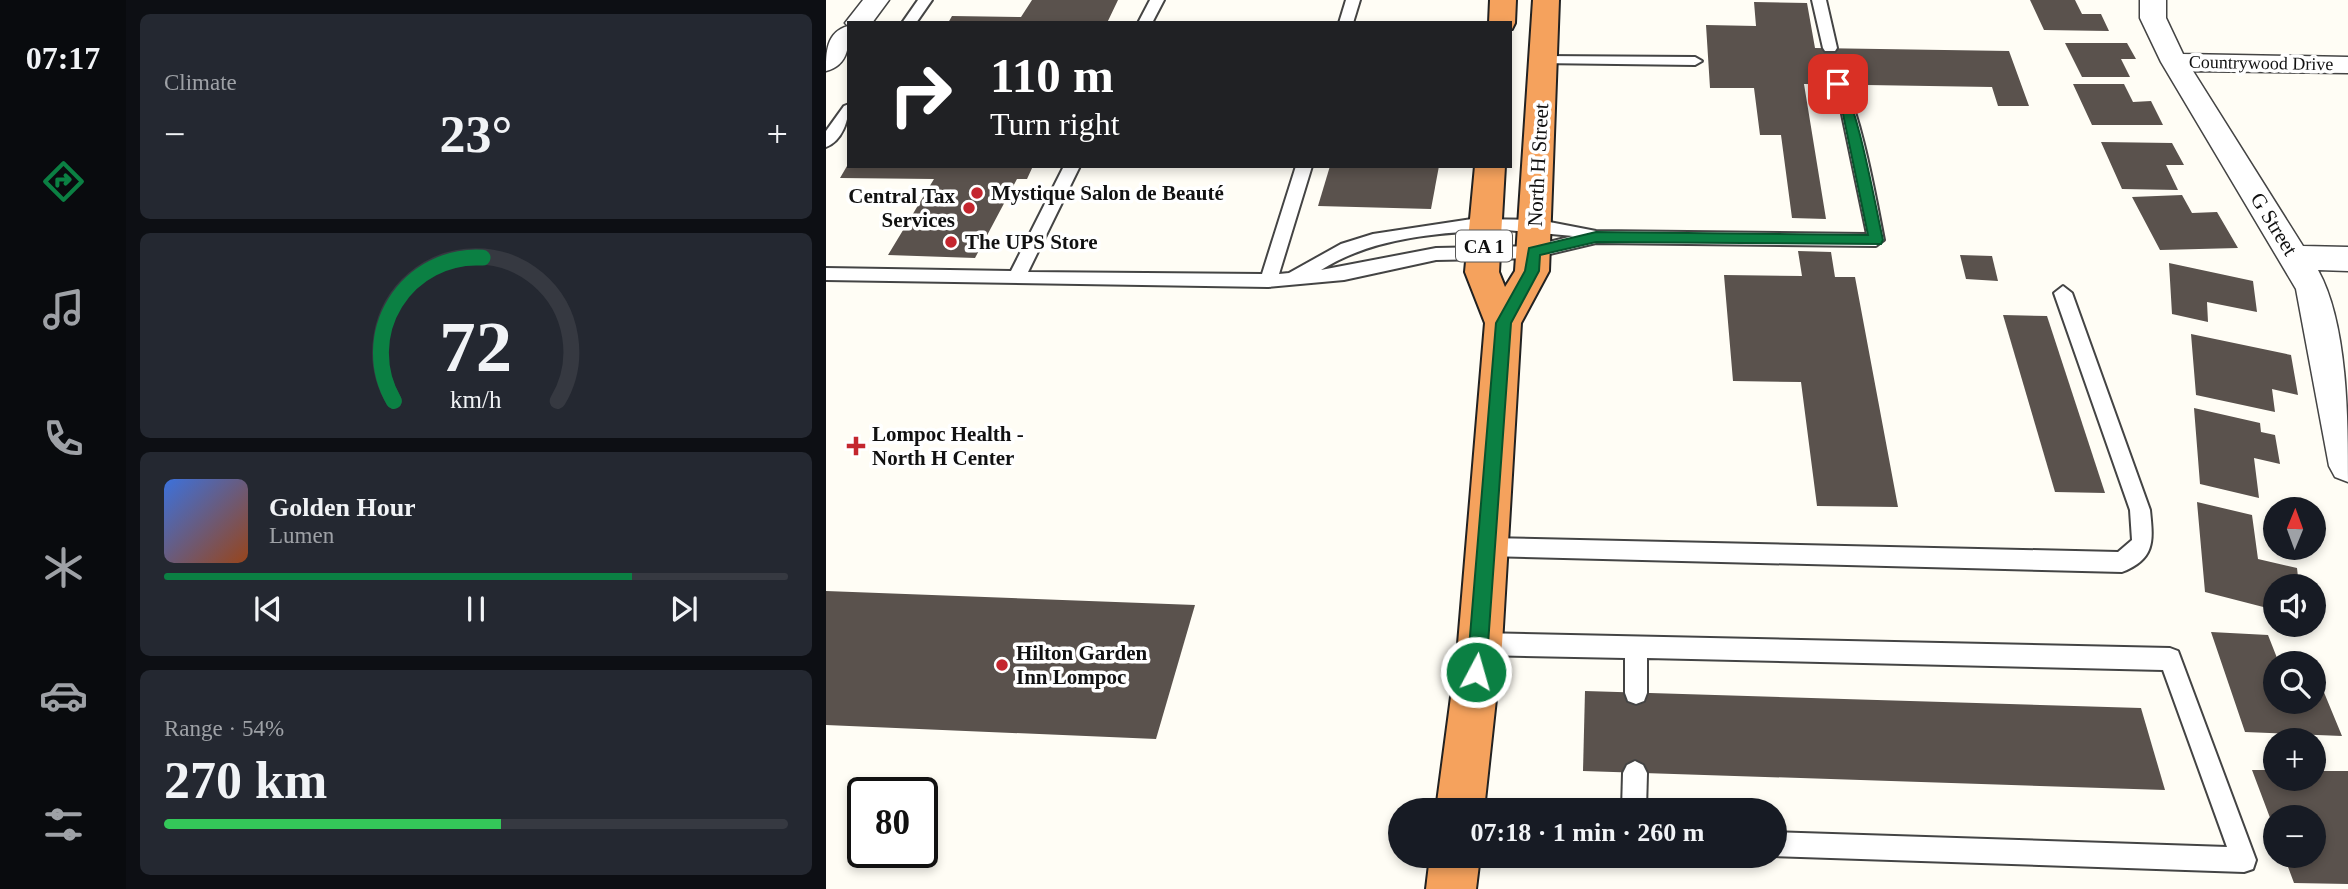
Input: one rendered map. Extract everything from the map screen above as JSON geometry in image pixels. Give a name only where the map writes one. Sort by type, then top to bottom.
[{"type":"highway","points":[[1502,21],[1503,0]]},
{"type":"highway","name":"North H Street","points":[[1461,798],[1480,644],[1503,323],[1532,271],[1546,0]]},
{"type":"highway","name":"North H Street","points":[[1490,168],[1482,272],[1503,323]]},
{"type":"highway","points":[[1451,889],[1454,868]]},
{"type":"street","points":[[860,21],[876,0]]},
{"type":"street","name":"G Street","points":[[2153,0],[2153,18],[2174,62],[2312,288],[2348,466]]},
{"type":"street","points":[[826,63],[847,37]]},
{"type":"street","name":"Countrywood Drive","points":[[2174,62],[2348,65]]},
{"type":"street","points":[[2296,258],[2348,259]]},
{"type":"lane","points":[[910,21],[925,0]]},
{"type":"lane","points":[[1146,21],[1157,0]]},
{"type":"lane","points":[[1347,21],[1353,0]]},
{"type":"lane","points":[[1819,0],[1830,48]]},
{"type":"lane","points":[[1543,60],[1695,61]]},
{"type":"lane","points":[[1295,277],[1345,249],[1407,233],[1484,239],[1596,237],[1876,240],[1849,114],[1838,84]]},
{"type":"lane","points":[[826,142],[847,111]]},
{"type":"lane","points":[[1016,278],[1071,168]]},
{"type":"lane","points":[[1268,281],[1303,168]]},
{"type":"lane","points":[[826,274],[1268,281],[1344,274],[1436,254],[1484,239],[1534,238],[1577,230],[1596,237]]},
{"type":"lane","points":[[1487,547],[2122,562],[2144,544],[2140,510],[2063,293]]},
{"type":"lane","points":[[1480,644],[2170,659],[2244,860],[1787,844]]},
{"type":"lane","points":[[1636,648],[1636,693]]},
{"type":"lane","points":[[1634,773],[1634,798]]},
{"type":"building","points":[[1032,0],[1118,0],[1108,21],[949,21],[952,16],[1021,17]]},
{"type":"building","points":[[2030,0],[2075,0],[2082,14],[2101,14],[2109,31],[2044,30]]},
{"type":"building","points":[[1754,2],[1807,3],[1815,48],[2009,51],[2029,106],[1998,106],[1992,87],[1804,84],[1826,219],[1792,218],[1781,135],[1760,135],[1754,88],[1710,88],[1706,25],[1756,26]]},
{"type":"building","points":[[2065,43],[2127,43],[2136,59],[2121,59],[2130,77],[2082,77]]},
{"type":"building","points":[[2073,84],[2124,84],[2133,102],[2151,101],[2163,125],[2092,125]]},
{"type":"building","points":[[2101,142],[2172,143],[2184,165],[2166,165],[2178,190],[2122,189]]},
{"type":"building","points":[[847,166],[1032,168],[1027,179],[1017,179],[975,258],[888,255],[934,179],[840,178]]},
{"type":"building","points":[[1329,168],[1439,168],[1431,209],[1318,206]]},
{"type":"building","points":[[2182,195],[2192,213],[2217,212],[2238,248],[2160,250],[2132,197]]},
{"type":"building","points":[[1798,251],[1831,252],[1835,277],[1855,277],[1898,507],[1817,506],[1801,382],[1733,381],[1724,275],[1802,276]]},
{"type":"building","points":[[1960,255],[1992,256],[1998,281],[1966,279]]},
{"type":"building","points":[[2169,263],[2253,281],[2257,312],[2207,302],[2208,322],[2172,314]]},
{"type":"building","points":[[2003,315],[2047,316],[2105,493],[2055,492]]},
{"type":"building","points":[[2191,334],[2291,355],[2298,395],[2272,389],[2275,412],[2196,395]]},
{"type":"building","points":[[2194,408],[2260,423],[2261,432],[2275,435],[2280,464],[2254,458],[2259,498],[2200,484]]},
{"type":"building","points":[[2197,502],[2252,515],[2258,559],[2297,568],[2298,574],[2263,574],[2263,607],[2205,592]]},
{"type":"building","name":"Hilton Garden Inn Lompoc","points":[[826,591],[1195,605],[1156,739],[826,725]]},
{"type":"building","points":[[2211,632],[2269,637],[2274,651],[2263,651],[2263,714],[2326,714],[2326,697],[2342,736],[2326,735],[2326,728],[2263,728],[2263,733],[2245,732]]},
{"type":"building","points":[[1585,691],[2141,708],[2165,790],[1583,771]]},
{"type":"building","points":[[2252,770],[2263,770],[2263,791],[2326,791],[2326,771],[2348,771],[2348,884],[2294,883],[2288,868],[2326,868],[2326,805],[2265,805]]},
{"type":"place","name":"Mystique Salon de Beauté","points":[[977,193]]},
{"type":"place","name":"Central Tax Services","points":[[969,208]]},
{"type":"place","name":"The UPS Store","points":[[951,242]]},
{"type":"place","name":"Lompoc Health - North H Center","points":[[856,446]]},
{"type":"place","name":"Hilton Garden Inn Lompoc","points":[[1002,665]]},
{"type":"route","points":[[1476,672],[1503,323],[1532,271],[1534,252],[1596,237],[1876,240],[1849,114],[1838,84]]}]
